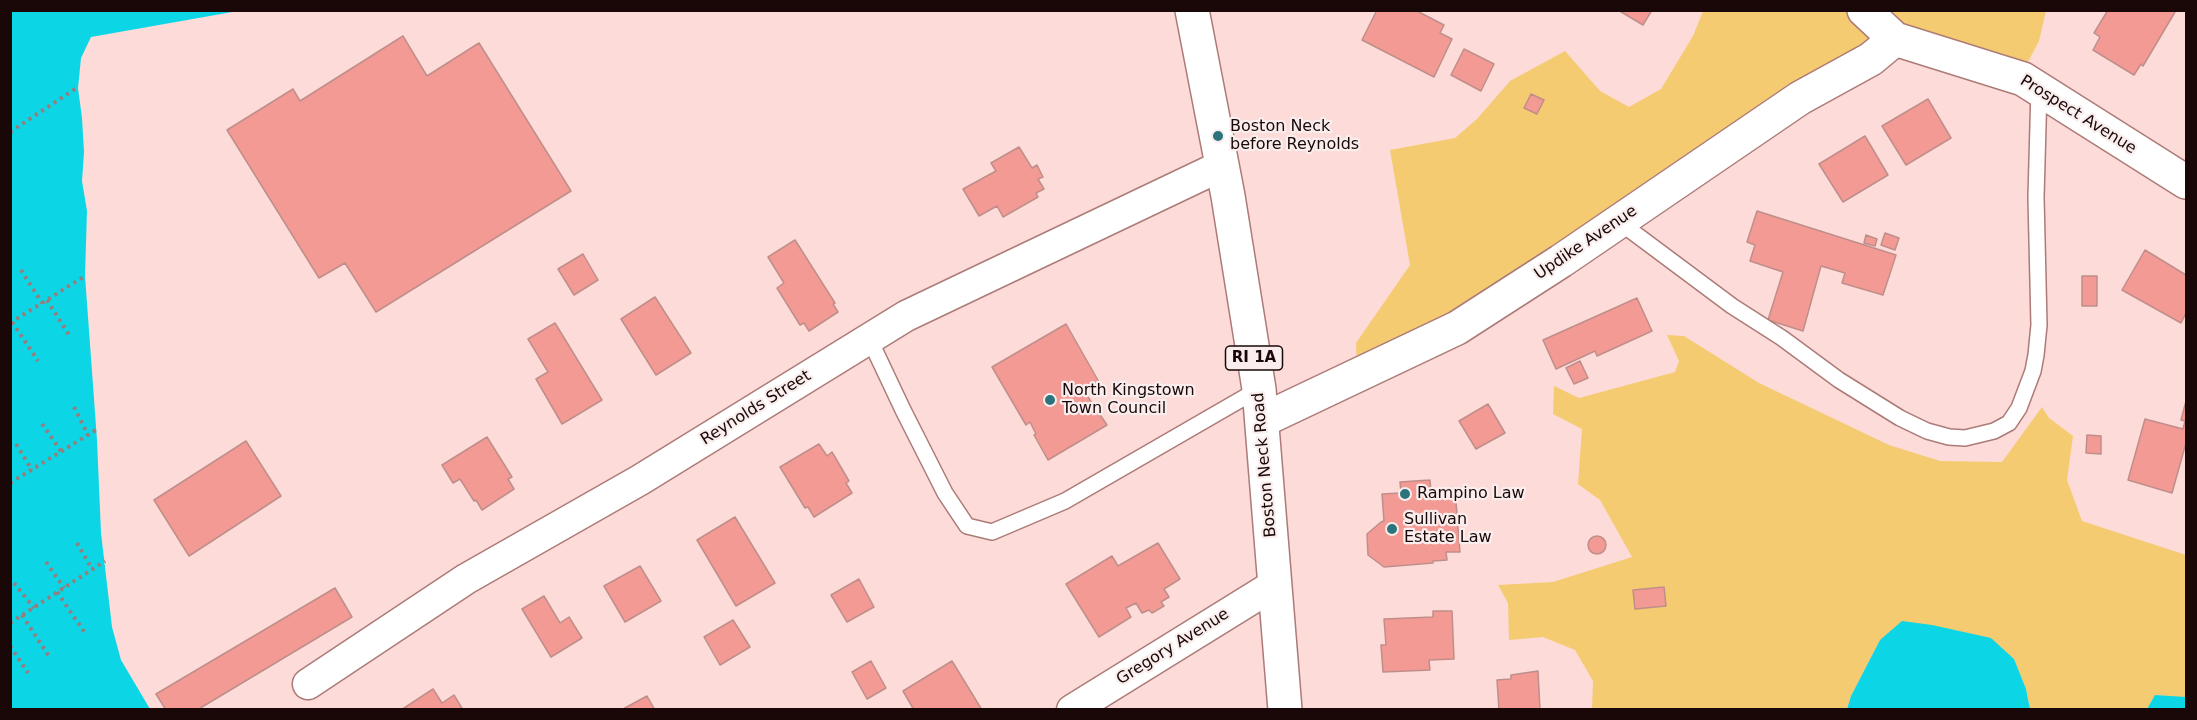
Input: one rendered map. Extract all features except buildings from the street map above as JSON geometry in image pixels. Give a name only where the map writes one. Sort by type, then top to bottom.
[{"type":"street","name":"Boston Neck Road","points":[[1192,10],[1222,165],[1261,405],[1285,710]]},
{"type":"street","points":[[1864,10],[1895,39]]},
{"type":"street","name":"Prospect Avenue","points":[[1895,39],[2023,79],[2187,182]]},
{"type":"street","name":"Updike Avenue","points":[[1261,405],[1457,328],[1800,98],[1871,59],[1895,39]]},
{"type":"street","name":"Reynolds Street","points":[[308,684],[466,579],[639,480],[906,316],[1222,165]]},
{"type":"street","name":"Gregory Avenue","points":[[1072,710],[1274,585]]},
{"type":"lane","points":[[1618,221],[1732,306],[1782,338],[1839,380],[1900,418],[1927,431],[1949,437],[1965,438],[1994,431],[2008,423],[2019,408],[2033,371],[2036,355],[2039,325],[2036,197],[2039,89]]},
{"type":"lane","points":[[869,338],[945,493],[967,526],[992,532],[1065,501],[1261,405]]},
{"type":"path","points":[[10,132],[78,87]]},
{"type":"path","points":[[21,270],[42,303]]},
{"type":"path","points":[[38,361],[11,323],[85,276]]},
{"type":"path","points":[[47,300],[71,338]]},
{"type":"path","points":[[74,407],[88,435]]},
{"type":"path","points":[[42,424],[62,451]]},
{"type":"path","points":[[10,483],[96,430]]},
{"type":"path","points":[[16,444],[33,470]]},
{"type":"path","points":[[77,543],[92,569]]},
{"type":"path","points":[[10,623],[105,561]]},
{"type":"path","points":[[46,562],[64,588]]},
{"type":"path","points":[[14,582],[34,608]]},
{"type":"path","points":[[57,592],[85,633]]},
{"type":"path","points":[[22,615],[50,658]]},
{"type":"path","points":[[10,646],[28,673]]},
{"type":"shaded area","points":[[1703,11],[2046,11],[2039,41],[2019,79],[1933,34],[1888,57],[1462,330],[1357,368],[1356,343],[1410,265],[1390,150],[1455,138],[1477,119],[1510,81],[1565,51],[1600,91],[1629,107],[1661,89],[1693,36]]},
{"type":"shaded area","points":[[1667,335],[1684,336],[1759,383],[1889,445],[1940,461],[2002,462],[2042,407],[2049,418],[2073,436],[2067,480],[2082,521],[2186,555],[2186,698],[2155,695],[2147,709],[2030,709],[2026,689],[1880,640],[1851,696],[1847,709],[1592,709],[1593,681],[1575,650],[1543,637],[1509,640],[1508,603],[1498,585],[1553,582],[1632,557],[1600,500],[1578,484],[1582,429],[1553,414],[1554,386],[1579,398],[1675,372],[1679,361]]},
{"type":"water","points":[[10,11],[238,11],[91,37],[81,58],[78,88],[84,152],[82,181],[87,211],[85,276],[101,533],[112,627],[121,660],[150,709],[11,709]]},
{"type":"water","points":[[1902,621],[1991,638],[2014,659],[2026,689],[2030,709],[1847,709],[1851,696],[1880,640]]},
{"type":"water","points":[[2155,695],[2186,697],[2186,709],[2147,709]]},
{"type":"place","name":"Boston Neck before Reynolds","points":[[1218,136]]},
{"type":"place","name":"North Kingstown Town Council","points":[[1050,400]]},
{"type":"place","name":"Rampino Law","points":[[1405,494]]},
{"type":"place","name":"Sullivan Estate Law","points":[[1392,529]]}]
